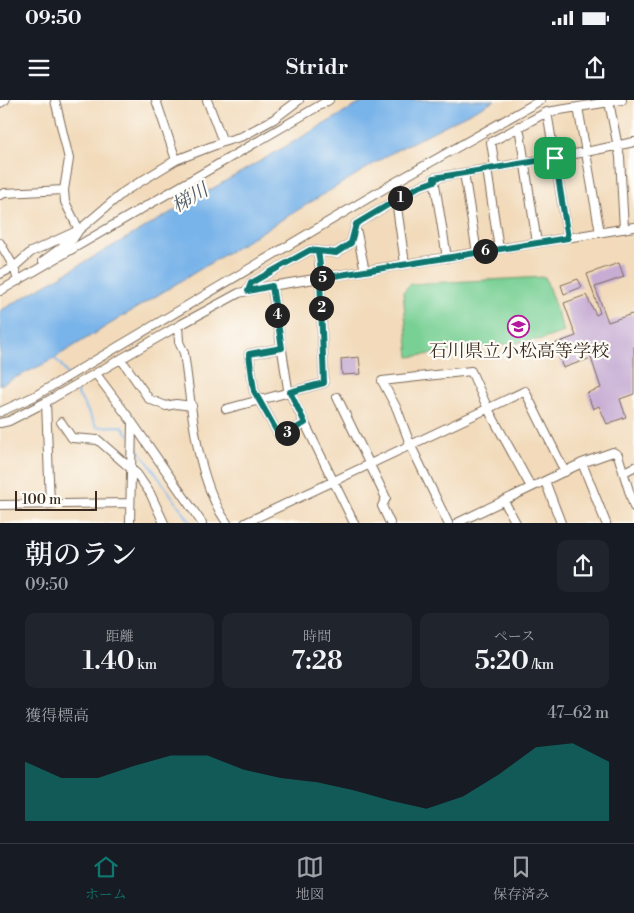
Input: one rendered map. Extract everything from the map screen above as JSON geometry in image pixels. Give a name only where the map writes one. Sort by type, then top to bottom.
[{"type":"street","points":[[0,103],[4,100]]},
{"type":"street","points":[[55,100],[69,159],[64,190],[65,202],[79,230]]},
{"type":"street","points":[[156,100],[176,160]]},
{"type":"street","points":[[207,100],[223,142]]},
{"type":"street","points":[[0,274],[14,267],[31,252],[79,230],[125,191],[176,160],[243,136],[274,119],[299,100]]},
{"type":"street","points":[[0,291],[329,100]]},
{"type":"street","points":[[0,412],[35,396],[401,180],[541,100]]},
{"type":"street","points":[[499,249],[491,168],[491,142],[547,112],[620,100]]},
{"type":"street","points":[[609,102],[618,145],[624,229]]},
{"type":"street","points":[[578,107],[600,233]]},
{"type":"street","points":[[547,112],[568,238]]},
{"type":"street","points":[[519,126],[538,243]]},
{"type":"street","points":[[447,258],[434,178],[555,158],[634,142]]},
{"type":"street","points":[[464,173],[477,253]]},
{"type":"street","points":[[248,291],[251,283],[310,250],[336,253],[351,243],[356,224],[418,187],[435,181]]},
{"type":"street","points":[[0,195],[6,192],[64,190]]},
{"type":"street","points":[[396,200],[405,264]]},
{"type":"street","points":[[0,423],[9,421],[46,402],[239,293],[634,227]]},
{"type":"street","points":[[33,272],[38,264],[73,239],[79,230]]},
{"type":"street","points":[[355,230],[365,271]]},
{"type":"street","points":[[0,244],[14,267],[18,281]]},
{"type":"street","points":[[226,409],[324,383],[321,278],[318,251]]},
{"type":"street","points":[[272,286],[290,392],[354,523]]},
{"type":"street","points":[[178,326],[178,342],[184,353],[199,453],[206,480],[219,511],[227,523]]},
{"type":"street","points":[[282,348],[249,354],[254,391],[280,437],[305,423]]},
{"type":"street","points":[[121,359],[149,399],[166,406],[176,404],[192,406]]},
{"type":"street","points":[[448,523],[410,444],[397,409],[382,381],[471,371],[488,409],[531,487]]},
{"type":"street","points":[[96,374],[132,422],[202,523]]},
{"type":"street","points":[[244,523],[258,520],[410,444],[525,391],[565,472]]},
{"type":"street","points":[[337,397],[386,498],[382,506],[390,523]]},
{"type":"street","points":[[46,402],[50,504]]},
{"type":"street","points":[[61,422],[72,438],[98,440],[130,464],[150,493],[164,523]]},
{"type":"street","points":[[130,523],[132,422]]},
{"type":"street","points":[[456,523],[582,463],[614,452],[618,455],[634,507]]},
{"type":"street","points":[[582,463],[606,523]]},
{"type":"street","points":[[624,472],[634,467]]},
{"type":"street","points":[[545,481],[561,523]]},
{"type":"street","points":[[504,501],[516,523]]},
{"type":"street","points":[[0,504],[130,503]]},
{"type":"green space","points":[[545,277],[564,332],[543,339],[409,357],[403,292],[410,284]]},
{"type":"water","points":[[366,100],[495,100],[395,151],[46,363],[0,385],[0,311]]},
{"type":"building","points":[[619,263],[624,277],[595,287],[608,322],[632,314],[634,318],[634,394],[620,399],[626,417],[607,424],[599,406],[593,409],[587,393],[601,388],[591,358],[563,368],[554,344],[576,336],[564,303],[586,295],[596,315],[600,313],[587,274]]},
{"type":"building","points":[[578,279],[582,287],[564,294],[561,285]]},
{"type":"building","points":[[359,357],[361,374],[342,375],[341,359]]},
{"type":"waterway","points":[[52,357],[60,363],[67,374]]},
{"type":"waterway","points":[[75,389],[97,427],[122,426],[129,435]]},
{"type":"waterway","points":[[134,443],[191,523]]},
{"type":"place","name":"石川県立小松高等学校","points":[[519,326]]},
{"type":"route","points":[[555,158],[434,178],[435,181],[418,187],[356,224],[351,243],[336,253],[318,251],[322,278],[320,278],[324,383],[290,392],[305,423],[280,437],[254,391],[249,354],[282,348],[272,286],[248,291],[251,283],[310,250],[318,251],[322,278],[568,238],[555,158]]},
{"type":"water label","name":"梯川","points":[[190,198]]}]
